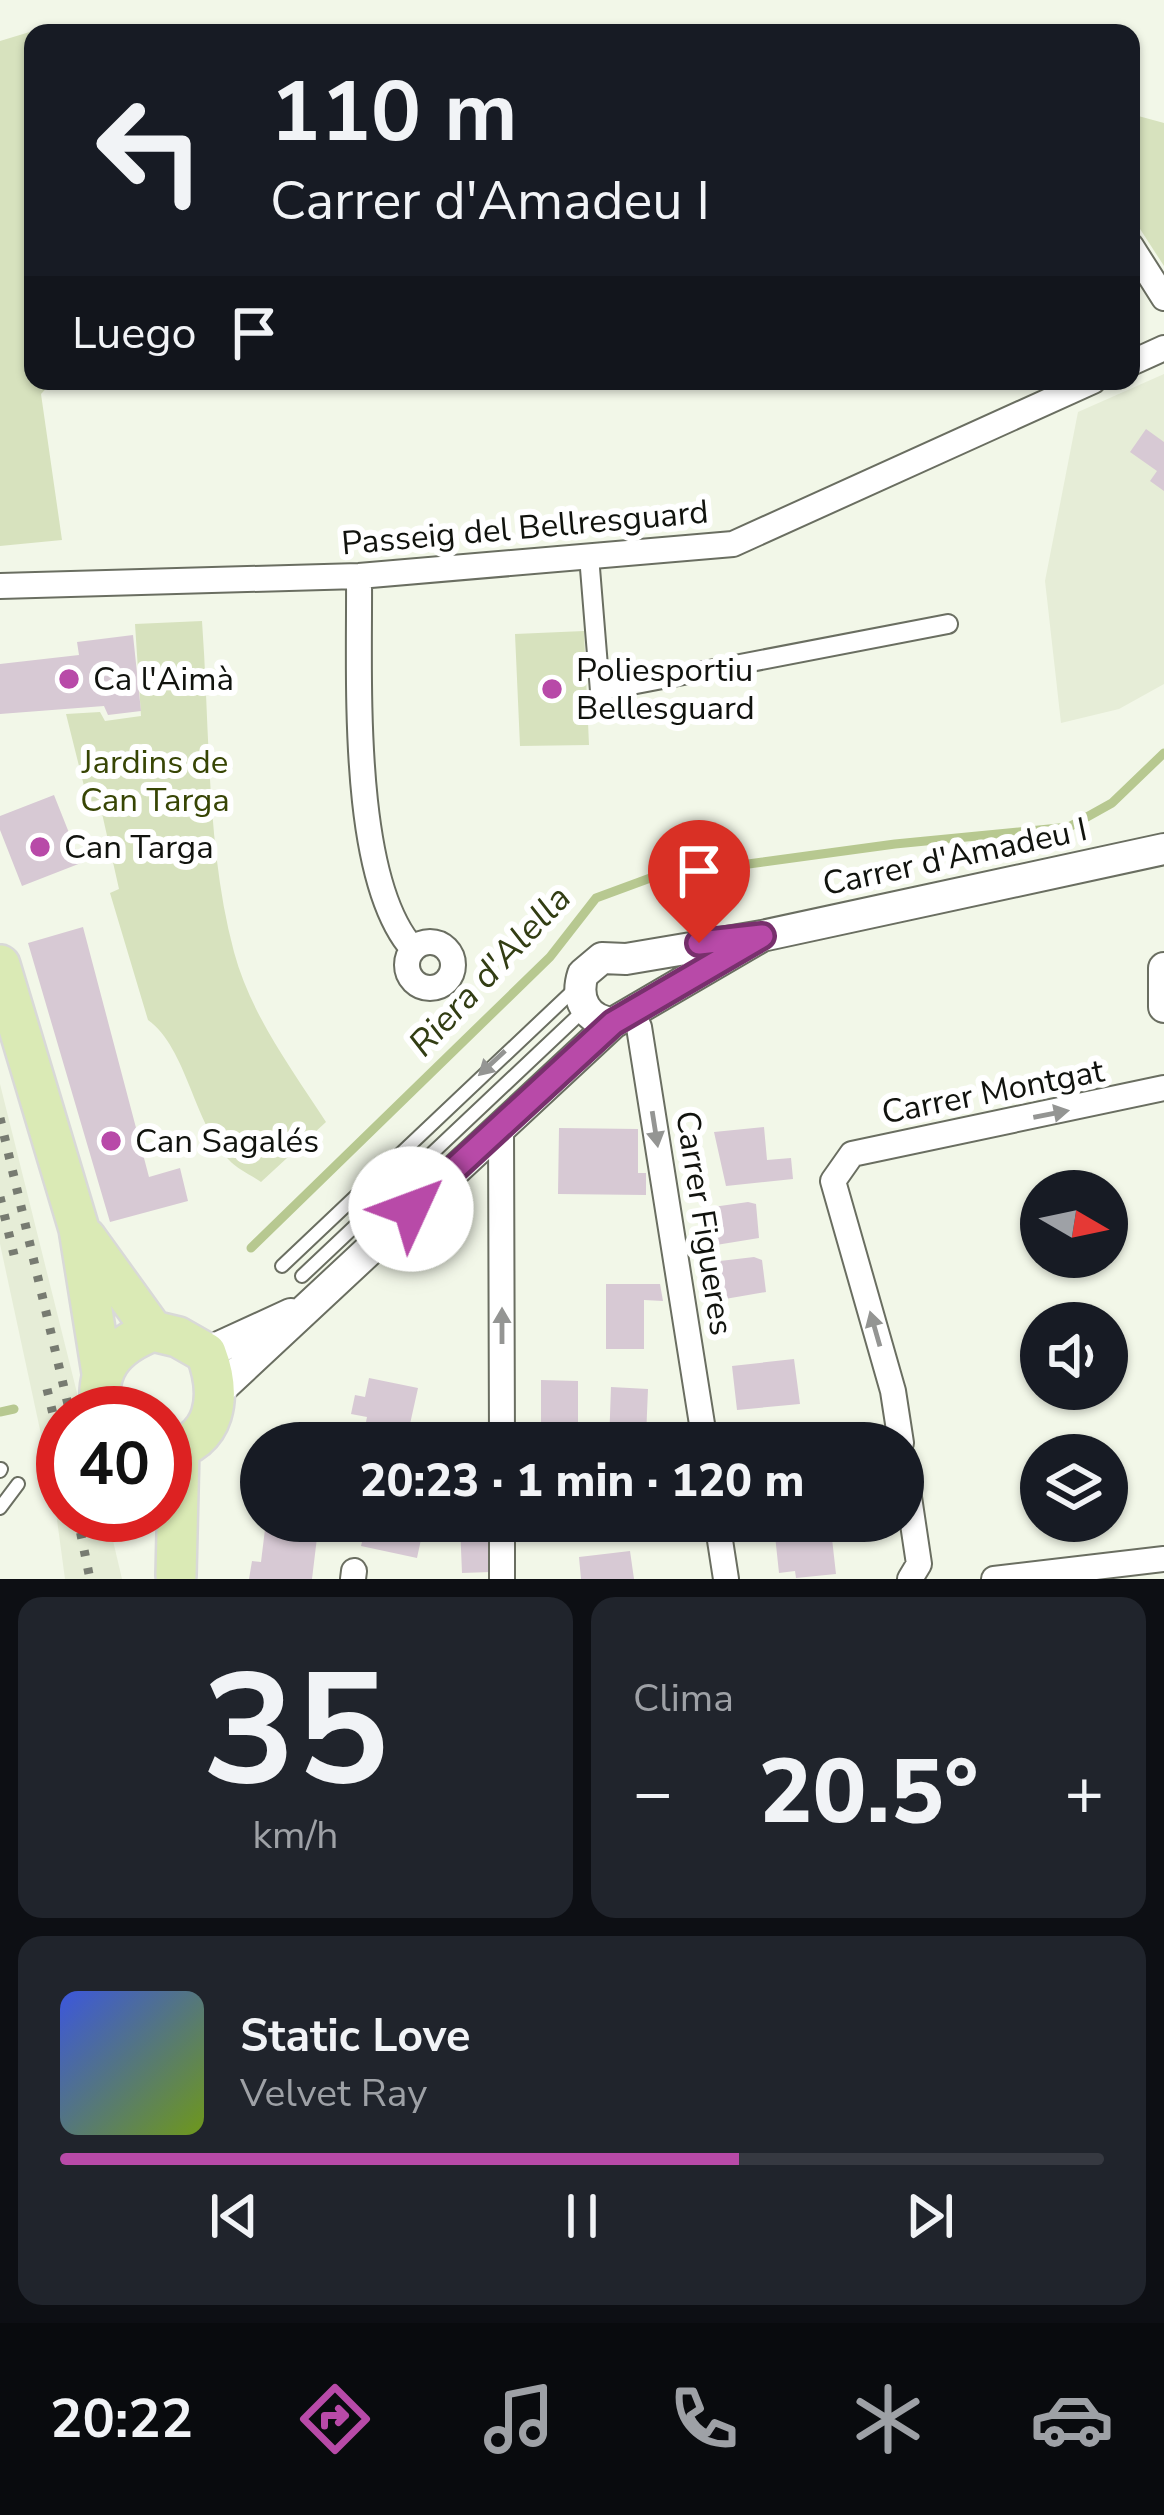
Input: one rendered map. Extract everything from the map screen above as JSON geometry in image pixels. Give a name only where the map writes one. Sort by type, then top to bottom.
[{"type":"main road","points":[[0,965],[79,1228],[102,1386]]},
{"type":"main road","points":[[79,1228],[153,1331]]},
{"type":"main road","points":[[102,1373],[121,1347],[153,1331],[178,1336],[206,1353],[218,1392],[214,1414],[192,1439]]},
{"type":"main road","points":[[162,1542],[176,1577]]},
{"type":"main road","points":[[175,1542],[176,1577]]},
{"type":"street","points":[[1140,260],[1164,298]]},
{"type":"street","name":"Passeig del Bellresguard","points":[[0,586],[359,576],[733,544],[1070,390]]},
{"type":"street","points":[[589,556],[600,691],[948,624]]},
{"type":"street","points":[[359,576],[373,864],[389,917],[413,950]]},
{"type":"street","name":"Carrer d'Amadeu I","points":[[607,1009],[591,964],[614,956],[626,959],[762,936],[1164,849]]},
{"type":"street","name":"Carrer d'Amadeu I","points":[[218,1392],[530,1099],[607,1009],[762,936]]},
{"type":"street","points":[[607,1009],[642,975],[626,959]]},
{"type":"street","points":[[1164,968],[1164,1007]]},
{"type":"street","name":"Carrer Figueres","points":[[607,1009],[639,1027],[702,1422]]},
{"type":"street","name":"Carrer Montgat","points":[[898,1422],[893,1390],[833,1180],[852,1154],[1164,1090]]},
{"type":"street","points":[[501,1126],[502,1422]]},
{"type":"street","name":"Carrer d'Amadeu I","points":[[206,1353],[302,1309]]},
{"type":"street","points":[[502,1542],[502,1579]]},
{"type":"street","points":[[720,1542],[726,1579]]},
{"type":"street","points":[[910,1579],[919,1564],[916,1542]]},
{"type":"street","points":[[994,1579],[1164,1559]]},
{"type":"lane","points":[[282,1266],[607,1009]]},
{"type":"lane","points":[[302,1276],[607,1009]]},
{"type":"lane","points":[[0,1508],[18,1484]]},
{"type":"shaded area","points":[[1164,374],[1164,684],[1119,709],[1061,723],[1045,581],[1078,412],[1128,390],[1140,390],[1140,385]]},
{"type":"shaded area","points":[[0,1084],[75,1386],[36,1386],[36,1411],[0,1244]]},
{"type":"shaded area","points":[[60,1542],[113,1542],[122,1579],[65,1579]]},
{"type":"green space","points":[[24,34],[24,390],[45,390],[41,394],[62,540],[0,546],[0,41]]},
{"type":"green space","points":[[1140,116],[1164,123],[1164,266],[1140,229]]},
{"type":"green space","name":"Jardins de Can Targa","points":[[202,621],[214,830],[234,952],[261,1019],[326,1122],[261,1182],[232,1163],[217,1145],[182,1067],[148,1020],[110,893],[119,889],[99,800],[88,802],[66,714],[100,712],[105,721],[141,716],[135,624]]},
{"type":"green space","name":"Poliesportiu Bellesguard","points":[[584,631],[589,745],[520,746],[515,634]]},
{"type":"building","points":[[1146,429],[1164,442],[1164,491],[1150,481],[1157,471],[1130,452]]},
{"type":"building","name":"Ca l'Aimà","points":[[133,635],[141,711],[108,715],[104,706],[0,714],[0,664],[79,655],[77,642]]},
{"type":"building","name":"Can Targa","points":[[54,795],[81,863],[22,886],[0,830],[0,816]]},
{"type":"building","points":[[83,927],[149,1177],[180,1168],[188,1201],[110,1222],[28,943]]},
{"type":"building","points":[[764,1127],[767,1160],[791,1158],[793,1179],[726,1186],[714,1132]]},
{"type":"building","points":[[559,1128],[638,1129],[638,1173],[646,1173],[646,1195],[558,1194]]},
{"type":"building","points":[[756,1204],[759,1238],[710,1246],[706,1208]]},
{"type":"building","points":[[762,1260],[766,1292],[725,1299],[715,1291],[711,1272],[720,1261]]},
{"type":"building","points":[[606,1284],[660,1284],[663,1301],[644,1300],[644,1349],[606,1349]]},
{"type":"building","points":[[794,1359],[800,1404],[737,1410],[732,1366]]},
{"type":"building","points":[[369,1378],[418,1388],[410,1422],[366,1422],[367,1417],[351,1414],[355,1395],[365,1397]]},
{"type":"building","points":[[541,1380],[578,1381],[578,1422],[541,1422]]},
{"type":"building","points":[[611,1387],[648,1389],[647,1422],[610,1422]]},
{"type":"building","points":[[263,1542],[316,1542],[312,1579],[249,1579],[252,1561],[261,1562]]},
{"type":"building","points":[[362,1542],[420,1542],[417,1558],[361,1546]]},
{"type":"building","points":[[461,1542],[490,1542],[491,1572],[462,1573]]},
{"type":"building","points":[[776,1542],[832,1542],[836,1574],[796,1578],[795,1571],[779,1573]]},
{"type":"building","points":[[630,1551],[634,1579],[581,1579],[579,1557]]},
{"type":"waterway","name":"Riera d'Alella","points":[[251,1248],[550,957],[596,898],[653,877],[895,844],[1069,827],[1112,803],[1164,753]]},
{"type":"waterway","name":"Riera d'Alella","points":[[0,1412],[14,1409]]},
{"type":"railway","points":[[0,1118],[64,1386]]},
{"type":"railway","points":[[0,1197],[14,1255]]},
{"type":"railway","points":[[82,1542],[90,1579]]},
{"type":"place","name":"Ca l'Aimà","points":[[69,679]]},
{"type":"place","name":"Poliesportiu Bellesguard","points":[[552,689]]},
{"type":"place","name":"Can Targa","points":[[40,847]]},
{"type":"place","name":"Can Sagalés","points":[[111,1141]]},
{"type":"route","points":[[411,1209],[613,1023],[624,1021],[663,992],[762,936],[699,943]]}]
